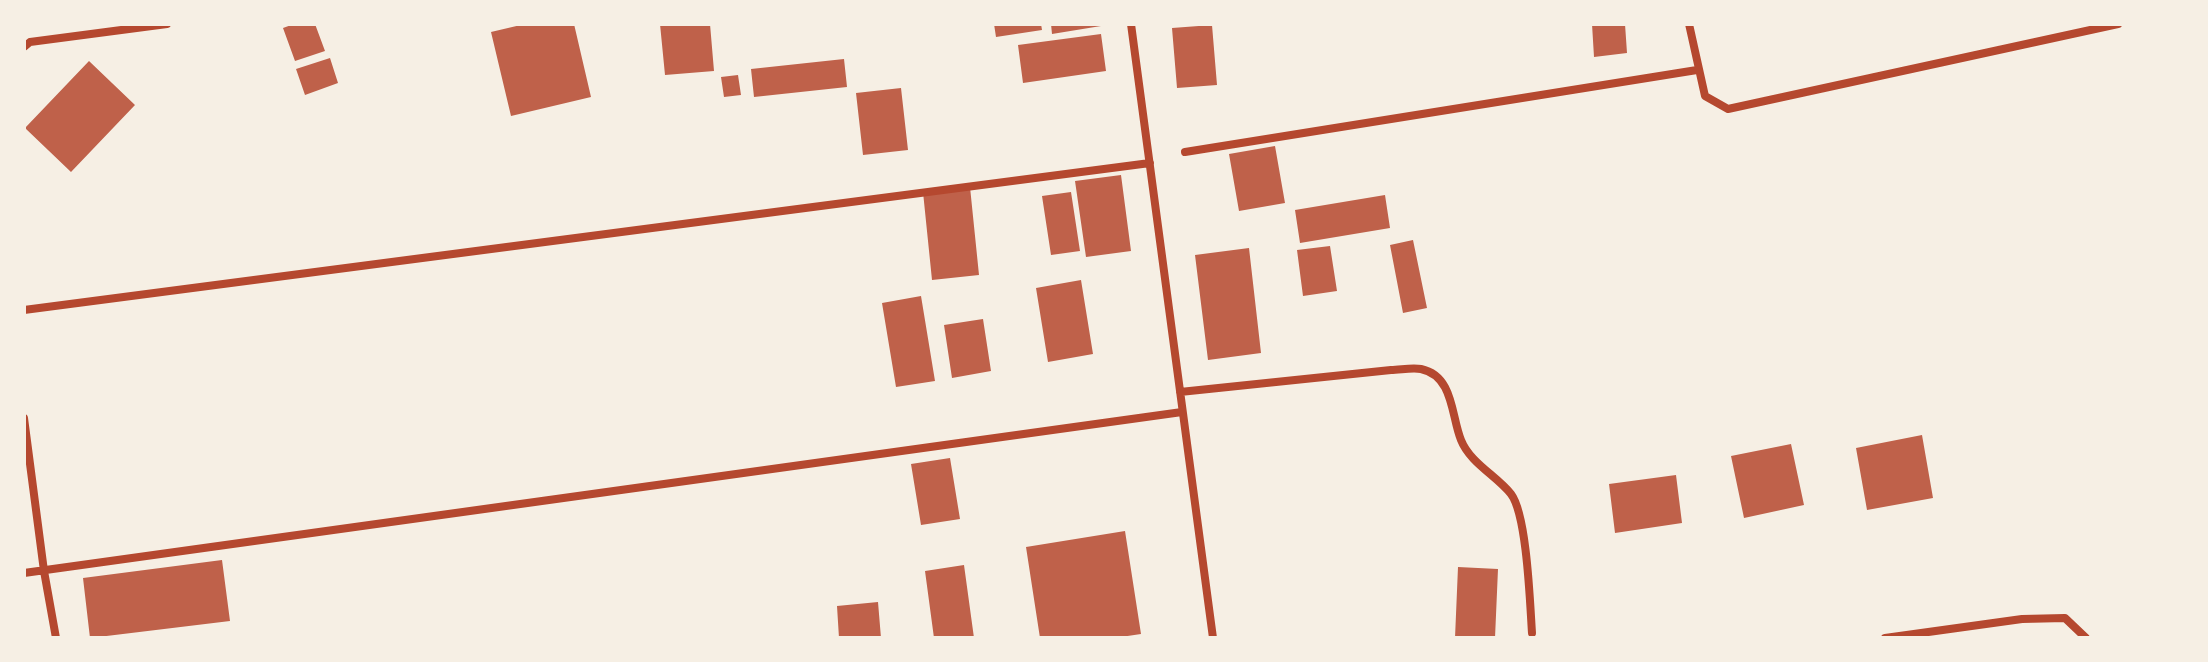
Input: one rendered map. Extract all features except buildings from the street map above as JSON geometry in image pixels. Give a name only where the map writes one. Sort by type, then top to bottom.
[{"type":"street","points":[[26,41],[167,24]]},
{"type":"street","points":[[1131,24],[1213,638]]},
{"type":"street","points":[[1689,24],[1705,96],[1728,109],[2118,24]]},
{"type":"street","points":[[1185,152],[1697,70]]},
{"type":"street","points":[[24,310],[1150,163]]},
{"type":"street","points":[[1180,392],[1391,370],[1421,369],[1438,377],[1452,402],[1461,442],[1513,496],[1525,542],[1532,633]]},
{"type":"street","points":[[24,573],[1182,412]]},
{"type":"street","points":[[24,418],[56,638]]},
{"type":"street","points":[[1885,638],[2022,619],[2065,618],[2086,638]]}]
